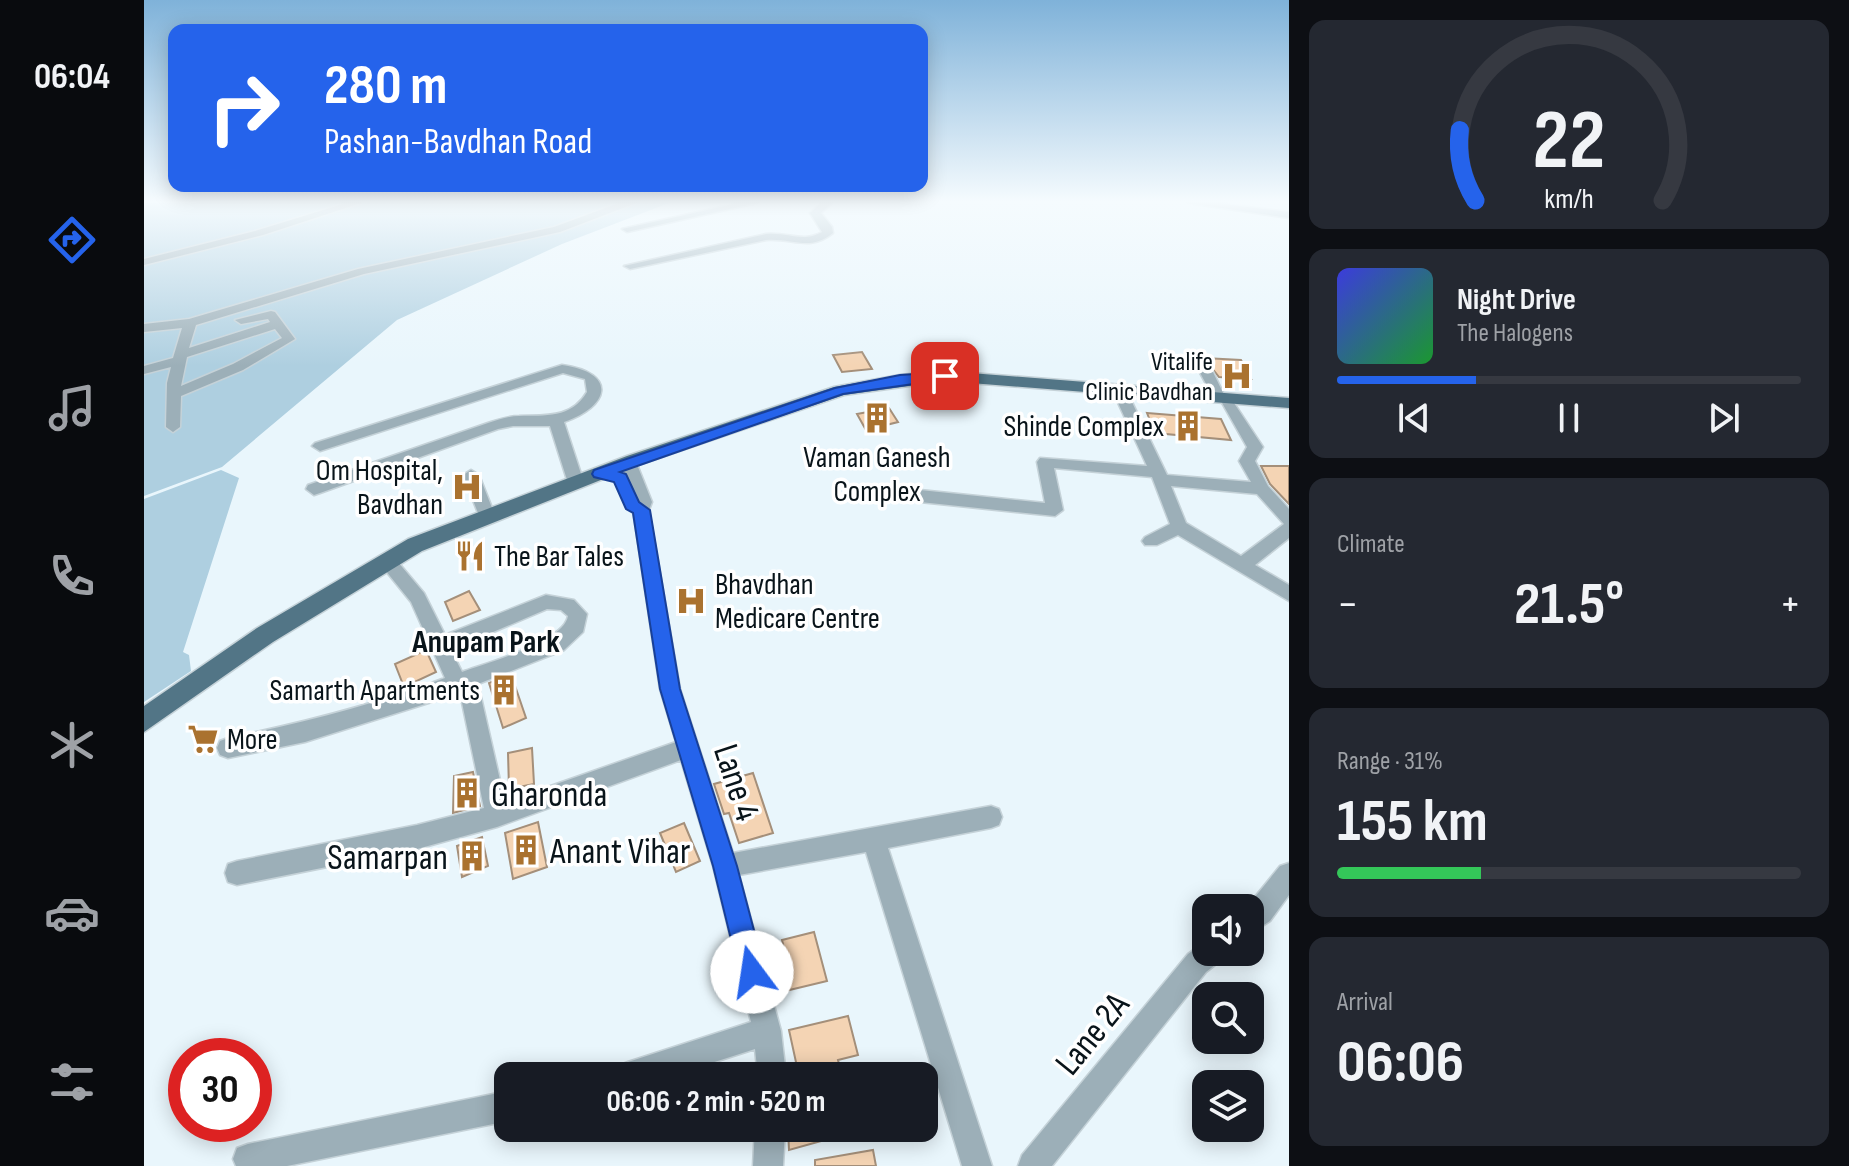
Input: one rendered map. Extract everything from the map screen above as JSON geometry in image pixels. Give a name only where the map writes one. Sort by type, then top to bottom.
[{"type":"main road","points":[[144,720],[265,635],[415,545],[628,462],[840,391],[900,380],[945,376],[1289,406]]},
{"type":"main road","points":[[1084,387],[1121,394],[1224,400]]},
{"type":"street","points":[[188,330],[362,271],[421,257]]},
{"type":"street","points":[[630,266],[670,257]]},
{"type":"street","points":[[144,328],[188,330],[260,314],[271,315],[289,338],[238,367],[174,394]]},
{"type":"street","points":[[144,370],[278,324]]},
{"type":"street","points":[[173,427],[174,394],[188,330]]},
{"type":"street","points":[[314,489],[506,422],[556,420],[585,405],[594,395],[597,384],[594,377],[584,371],[562,369],[320,446]]},
{"type":"street","points":[[1206,371],[1255,447],[1247,461],[1262,489],[1289,520]]},
{"type":"street","points":[[1121,394],[1179,527],[1289,594]]},
{"type":"street","points":[[556,420],[576,483]]},
{"type":"street","name":"Lane 4","points":[[628,462],[644,502],[641,510],[670,689],[725,866],[767,1031],[770,1062]]},
{"type":"street","points":[[920,496],[1055,510],[1045,462],[1262,489]]},
{"type":"street","name":"Lane 4","points":[[600,474],[621,478],[632,505],[641,510]]},
{"type":"street","points":[[471,475],[488,518]]},
{"type":"street","points":[[1151,541],[1179,527]]},
{"type":"street","points":[[1241,566],[1289,529]]},
{"type":"street","points":[[386,560],[418,598],[463,683],[497,816]]},
{"type":"street","points":[[228,748],[382,711],[463,683],[557,644],[576,627],[578,614],[572,607],[559,602],[546,602],[442,645]]},
{"type":"street","points":[[237,873],[417,837],[497,816],[687,748]]},
{"type":"street","points":[[725,866],[991,817]]},
{"type":"street","points":[[873,838],[977,1166]]},
{"type":"street","points":[[1264,908],[1289,875]]},
{"type":"street","name":"Lane 2A","points":[[1033,1166],[1197,966]]},
{"type":"street","points":[[671,1062],[767,1031]]},
{"type":"street","points":[[248,1159],[494,1109]]},
{"type":"street","points":[[768,1166],[769,1142]]},
{"type":"shaded area","points":[[144,257],[533,257],[397,320],[222,467],[144,496]]},
{"type":"shaded area","points":[[221,470],[239,478],[183,652],[189,655],[191,671],[144,702],[144,499]]},
{"type":"building","points":[[862,352],[872,369],[842,372],[833,355]]},
{"type":"building","points":[[1204,358],[1241,360],[1251,379],[1219,377]]},
{"type":"building","name":"Vaman Ganesh Complex","points":[[889,408],[898,422],[866,430],[857,414]]},
{"type":"building","name":"Shinde Complex","points":[[1147,413],[1221,419],[1231,440],[1155,433]]},
{"type":"building","points":[[1261,466],[1289,466],[1289,504],[1270,484]]},
{"type":"building","points":[[469,591],[480,610],[453,621],[445,602]]},
{"type":"building","points":[[426,650],[436,672],[404,687],[395,664]]},
{"type":"building","points":[[511,674],[526,718],[503,728],[489,683]]},
{"type":"building","points":[[532,748],[534,784],[509,789],[508,753]]},
{"type":"building","name":"Gharonda","points":[[473,772],[480,806],[453,813],[454,776]]},
{"type":"building","points":[[753,773],[773,833],[739,843],[729,813],[724,814],[714,784]]},
{"type":"building","name":"Anant Vihar","points":[[538,822],[547,867],[513,879],[505,833]]},
{"type":"building","points":[[684,823],[700,861],[676,872],[660,833]]},
{"type":"building","name":"Samarpan","points":[[482,837],[488,866],[462,877],[457,846]]},
{"type":"building","points":[[814,932],[827,981],[777,993],[768,951],[784,948],[782,940]]},
{"type":"building","points":[[848,1016],[858,1055],[838,1062],[796,1062],[789,1030]]},
{"type":"building","points":[[789,1142],[818,1142],[789,1150]]},
{"type":"building","points":[[873,1150],[876,1166],[815,1166],[815,1160]]},
{"type":"place","name":"Vitalife Clinic Bavdhan","points":[[1237,376]]},
{"type":"place","name":"Vaman Ganesh Complex","points":[[877,418]]},
{"type":"place","name":"Shinde Complex","points":[[1188,426]]},
{"type":"place","name":"Om Hospital, Bavdhan","points":[[467,487]]},
{"type":"place","name":"The Bar Tales","points":[[470,556]]},
{"type":"place","name":"Bhavdhan Medicare Centre","points":[[691,601]]},
{"type":"place","name":"Samarth Apartments","points":[[504,690]]},
{"type":"place","name":"More","points":[[203,739]]},
{"type":"place","name":"Gharonda","points":[[467,793]]},
{"type":"place","name":"Anant Vihar","points":[[526,850]]},
{"type":"place","name":"Samarpan","points":[[472,856]]},
{"type":"district","name":"Anupam Park","points":[[486,641]]},
{"type":"route","points":[[752,972],[725,866],[670,689],[641,510],[632,505],[621,478],[600,474],[840,391],[900,380],[945,376]]}]
